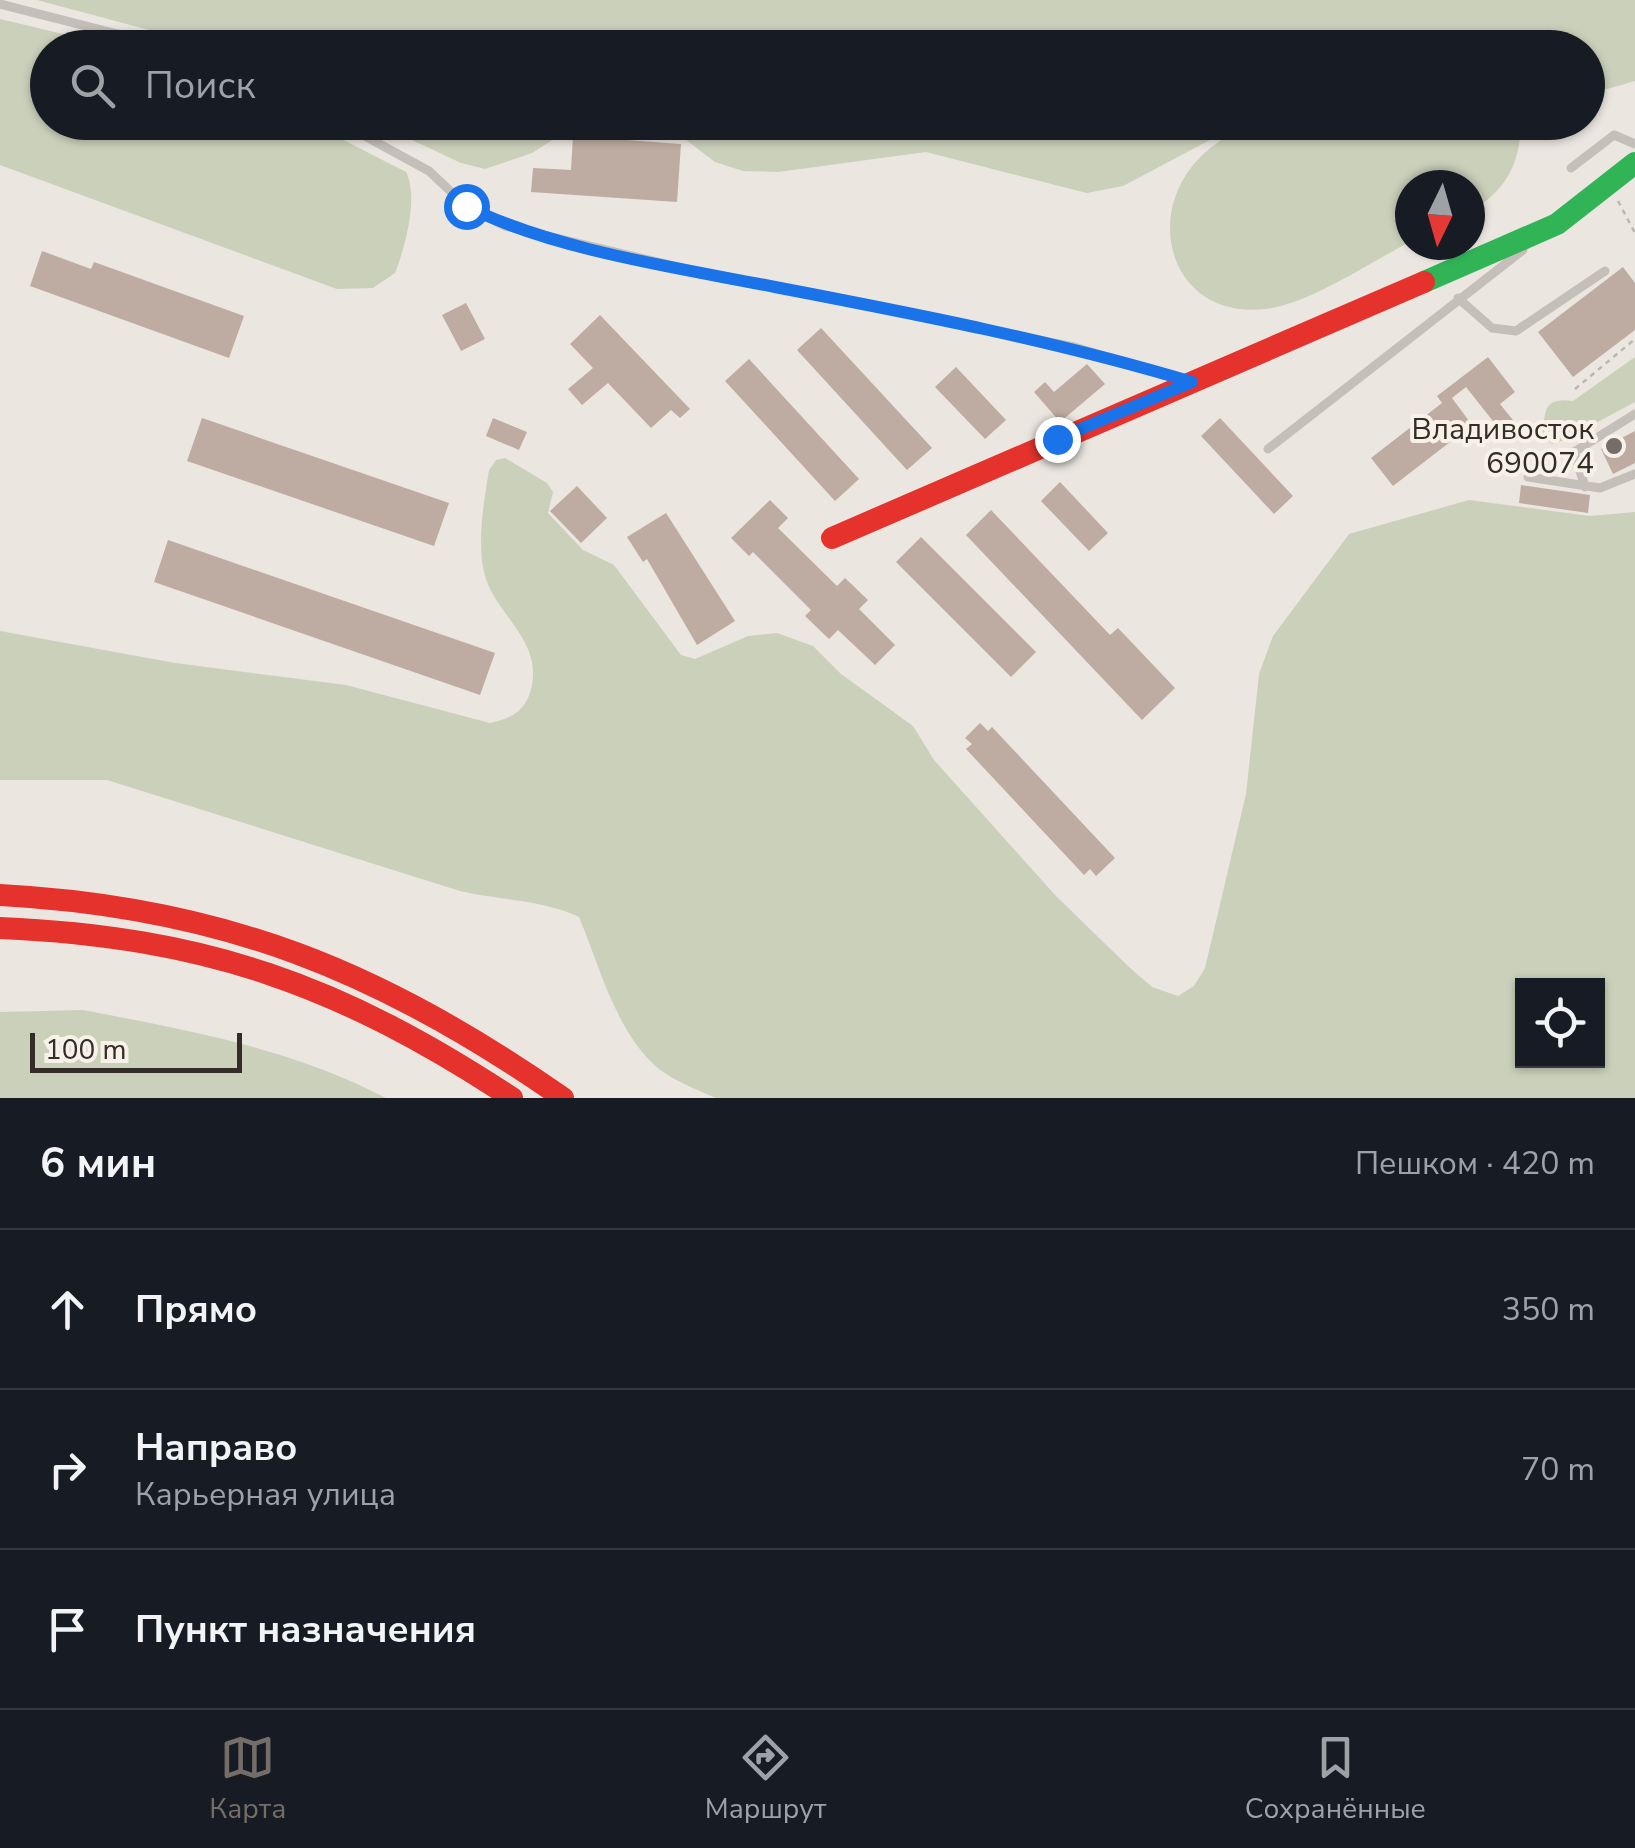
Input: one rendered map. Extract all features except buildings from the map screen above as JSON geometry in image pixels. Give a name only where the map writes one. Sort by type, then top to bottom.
[{"type":"main road","points":[[832,538],[1557,224],[1635,163]]},
{"type":"main road","points":[[0,895],[125,906],[283,944],[344,967],[450,1020],[563,1098]]},
{"type":"main road","points":[[0,928],[130,937],[255,967],[358,1006],[456,1060],[512,1098]]},
{"type":"lane","points":[[0,4],[102,30]]},
{"type":"lane","points":[[1570,168],[1614,136],[1635,144]]},
{"type":"lane","points":[[373,140],[417,163],[466,206],[505,226],[695,271],[1074,347],[1192,382]]},
{"type":"lane","points":[[1268,449],[1557,224]]},
{"type":"lane","points":[[1458,298],[1492,328],[1516,332],[1605,271]]},
{"type":"lane","points":[[1585,487],[1572,459],[1578,445],[1635,414]]},
{"type":"lane","points":[[1528,477],[1585,487],[1616,484],[1635,474]]},
{"type":"path","points":[[1620,206],[1635,234]]},
{"type":"path","points":[[1575,388],[1635,339]]},
{"type":"green space","points":[[37,0],[1635,0],[1635,81],[1605,89],[1605,30],[149,30]]},
{"type":"green space","points":[[0,19],[46,30],[30,30],[30,140],[343,140],[406,172],[411,208],[395,273],[373,288],[337,289],[0,165]]},
{"type":"green space","points":[[412,140],[552,140],[532,153],[485,169],[461,163]]},
{"type":"green space","points":[[686,140],[1210,140],[1123,186],[1087,193],[926,152],[778,172],[743,171],[715,162]]},
{"type":"green space","points":[[1222,140],[1520,140],[1509,175],[1485,202],[1485,170],[1395,170],[1395,250],[1300,300],[1265,309],[1226,306],[1197,291],[1178,266],[1170,235],[1174,202],[1189,170]]},
{"type":"green space","points":[[1635,357],[1635,402],[1564,440],[1552,444],[1542,436],[1545,413],[1551,404],[1573,401]]},
{"type":"green space","points":[[505,458],[547,483],[553,492],[548,513],[583,550],[614,565],[681,655],[695,659],[748,636],[777,633],[813,646],[841,674],[913,726],[934,760],[1056,896],[1129,967],[1152,987],[1178,996],[1194,986],[1205,968],[1246,794],[1259,674],[1273,636],[1349,534],[1469,500],[1590,516],[1635,512],[1635,1098],[716,1098],[659,1069],[631,1037],[579,917],[536,904],[460,891],[107,780],[0,780],[0,631],[175,663],[346,685],[490,723],[512,715],[527,701],[533,668],[523,639],[489,587],[484,572],[481,547],[489,470],[496,460]]},
{"type":"green space","points":[[83,1010],[275,1053],[386,1098],[0,1098],[0,1012]]},
{"type":"traffic: fast","points":[[1424,282],[1557,224],[1635,163]]},
{"type":"traffic: jam","points":[[832,538],[1424,282]]},
{"type":"traffic: jam","points":[[0,895],[156,914],[297,953],[430,1014],[563,1098]]},
{"type":"traffic: jam","points":[[0,928],[143,942],[269,974],[388,1025],[512,1098]]},
{"type":"place","name":"Владивосток 690074","points":[[1614,446]]},
{"type":"route","points":[[466,206],[505,226],[695,271],[1074,347],[1192,382],[1057,439]]}]
